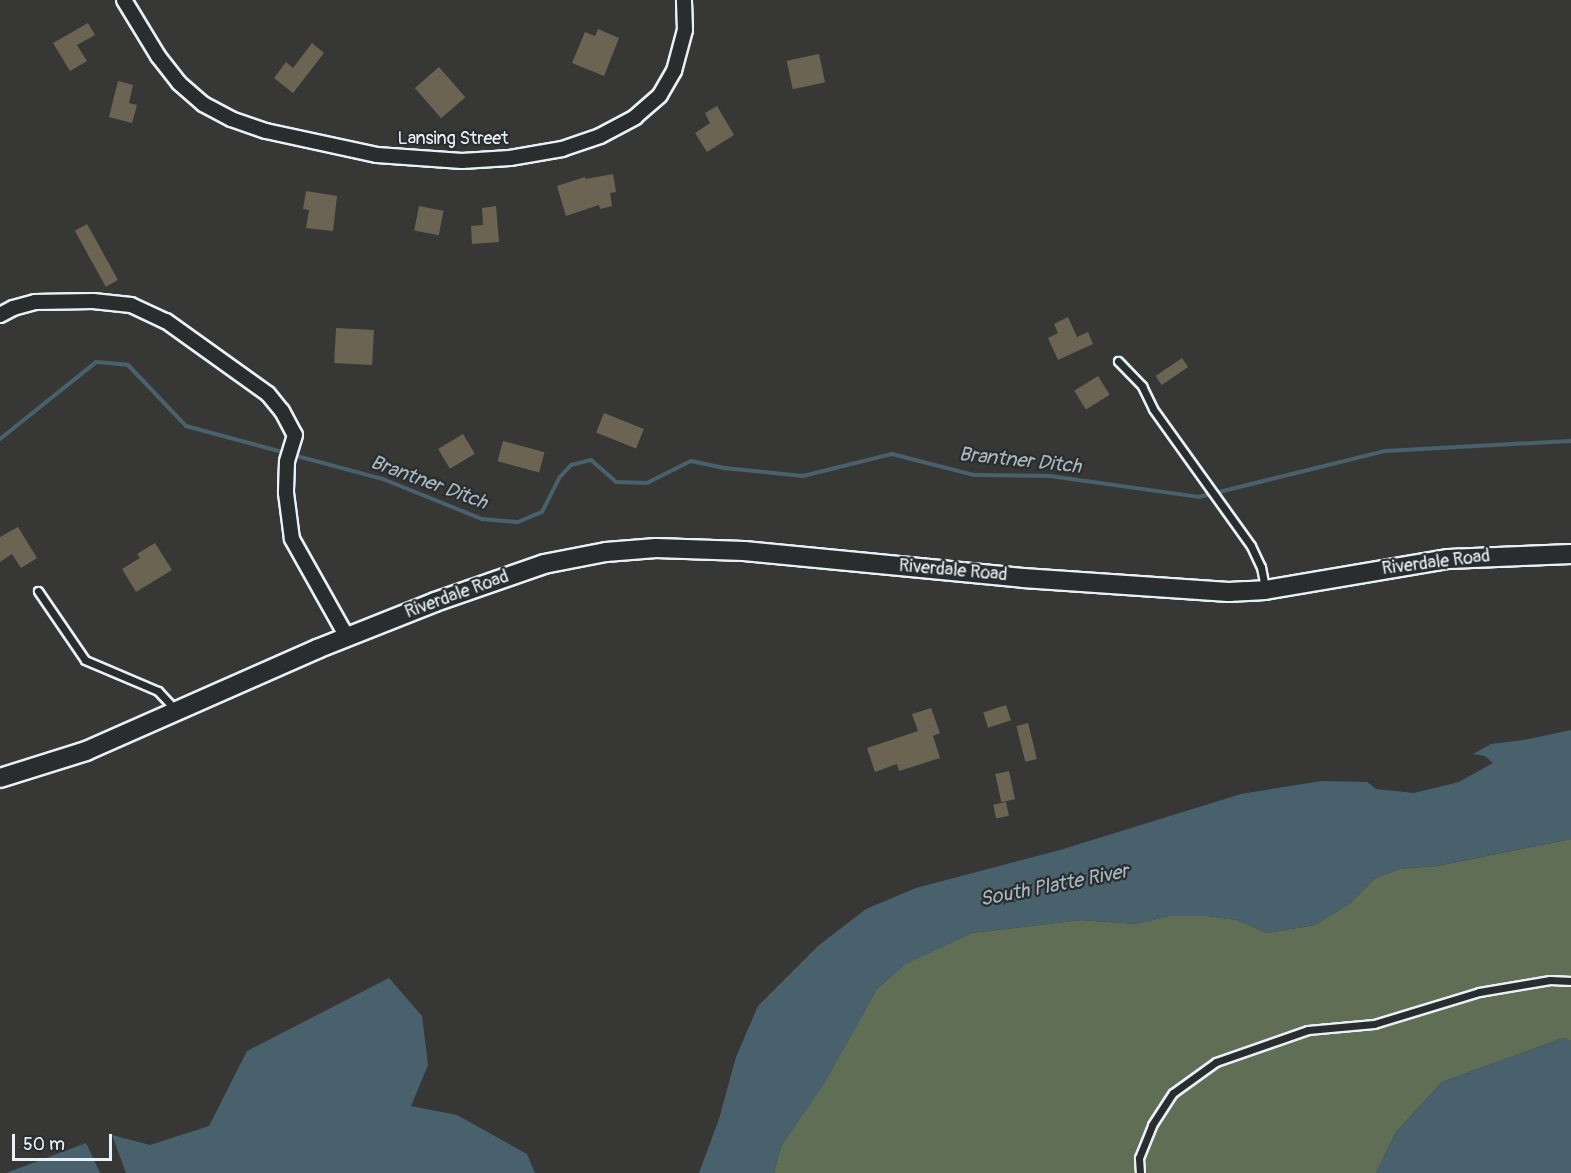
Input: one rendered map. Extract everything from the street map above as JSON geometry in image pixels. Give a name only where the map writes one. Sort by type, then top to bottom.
[{"type":"street","name":"Lansing Street","points":[[124,0],[169,72],[203,104],[231,119],[266,132],[377,155],[407,159],[462,161],[510,158],[562,149],[619,127],[635,117],[660,95],[677,65],[685,30],[684,0]]},
{"type":"street","points":[[0,315],[13,308],[35,302],[93,301],[131,305],[166,321],[268,394],[282,411],[295,435],[286,462],[286,493],[292,539],[347,637]]},
{"type":"street","name":"Riverdale Road","points":[[0,778],[86,751],[347,637],[435,602],[544,564],[596,553],[639,549],[744,551],[1123,586],[1229,592],[1265,590],[1492,555],[1571,554]]},
{"type":"lane","points":[[1118,361],[1142,386],[1153,409],[1251,546],[1262,567],[1265,590]]},
{"type":"lane","points":[[38,591],[85,660],[158,691],[177,711]]},
{"type":"lane","points":[[1140,1173],[1139,1158],[1152,1125],[1173,1093],[1216,1062],[1308,1030],[1374,1024],[1479,992],[1550,980],[1571,981]]},
{"type":"green space","points":[[1571,839],[1571,1041],[1563,1038],[1442,1082],[1396,1132],[1376,1173],[774,1173],[781,1147],[844,1048],[877,989],[905,964],[972,933],[1080,920],[1137,924],[1169,916],[1207,916],[1237,920],[1267,933],[1315,925],[1349,904],[1374,879],[1399,869],[1437,866]]},
{"type":"water","name":"South Platte River","points":[[1571,730],[1571,839],[1436,866],[1399,869],[1374,879],[1349,904],[1315,925],[1267,933],[1237,920],[1207,916],[1169,916],[1137,924],[1080,920],[972,933],[906,964],[877,989],[826,1081],[781,1147],[774,1173],[699,1173],[719,1119],[736,1057],[758,1006],[818,946],[866,909],[916,888],[1060,850],[1241,794],[1322,781],[1367,782],[1376,789],[1414,793],[1459,782],[1493,763],[1485,756],[1473,754],[1491,744]]},
{"type":"water","points":[[389,978],[422,1016],[428,1065],[411,1106],[457,1115],[527,1154],[535,1173],[126,1173],[112,1135],[150,1145],[209,1126],[247,1051]]},
{"type":"water","points":[[1563,1038],[1571,1041],[1571,1173],[1376,1173],[1396,1132],[1442,1082]]},
{"type":"water","points":[[86,1143],[100,1173],[6,1173]]},
{"type":"building","points":[[88,23],[95,35],[77,45],[87,61],[70,71],[53,43]]},
{"type":"building","points":[[598,29],[619,38],[604,76],[572,63],[585,32],[595,36]]},
{"type":"building","points":[[312,43],[324,53],[293,93],[274,78],[286,62],[293,68]]},
{"type":"building","points":[[819,54],[825,82],[793,89],[787,61]]},
{"type":"building","points":[[439,67],[465,97],[441,118],[415,88]]},
{"type":"building","points":[[118,81],[133,85],[129,103],[137,105],[132,123],[109,117]]},
{"type":"building","points":[[717,106],[734,135],[707,152],[695,133],[710,123],[705,113]]},
{"type":"building","points":[[613,174],[616,192],[610,193],[612,206],[600,209],[599,205],[566,216],[557,186],[585,177],[586,179]]},
{"type":"building","points":[[306,191],[337,196],[333,231],[306,228],[309,210],[303,209]]},
{"type":"building","points":[[419,206],[444,211],[439,235],[414,231]]},
{"type":"building","points":[[496,206],[499,242],[472,244],[471,226],[483,225],[482,208]]},
{"type":"building","points":[[87,224],[118,280],[106,287],[75,231]]},
{"type":"building","points":[[1068,317],[1077,337],[1088,332],[1093,344],[1058,360],[1048,338],[1058,333],[1054,324]]},
{"type":"building","points":[[336,328],[374,330],[372,365],[334,363]]},
{"type":"building","points":[[1182,358],[1188,367],[1162,385],[1155,376]]},
{"type":"building","points":[[1098,376],[1110,395],[1086,409],[1074,391]]},
{"type":"building","points":[[604,413],[644,429],[636,449],[596,432]]},
{"type":"building","points":[[463,434],[475,454],[450,469],[438,449]]},
{"type":"building","points":[[503,441],[545,452],[539,472],[498,461]]},
{"type":"building","points":[[18,527],[37,558],[21,568],[12,554],[0,562],[0,537]]},
{"type":"building","points":[[155,543],[172,570],[136,592],[122,569],[140,558],[137,554]]},
{"type":"building","points":[[1006,705],[1011,720],[988,728],[983,712]]},
{"type":"building","points":[[931,708],[940,733],[933,736],[940,758],[899,771],[897,764],[875,772],[867,748],[918,731],[912,714]]},
{"type":"building","points":[[1028,723],[1037,759],[1025,762],[1016,726]]},
{"type":"building","points":[[1009,771],[1015,799],[1001,802],[995,774]]},
{"type":"building","points":[[1006,802],[1009,816],[996,818],[993,805]]},
{"type":"waterway","name":"Brantner Ditch","points":[[0,439],[96,362],[128,365],[186,426],[383,479],[482,519],[518,522],[542,512],[559,478],[571,465],[591,460],[616,482],[647,483],[691,461],[724,468],[803,476],[892,454],[974,475],[1050,476],[1199,497],[1385,451],[1571,441]]}]
